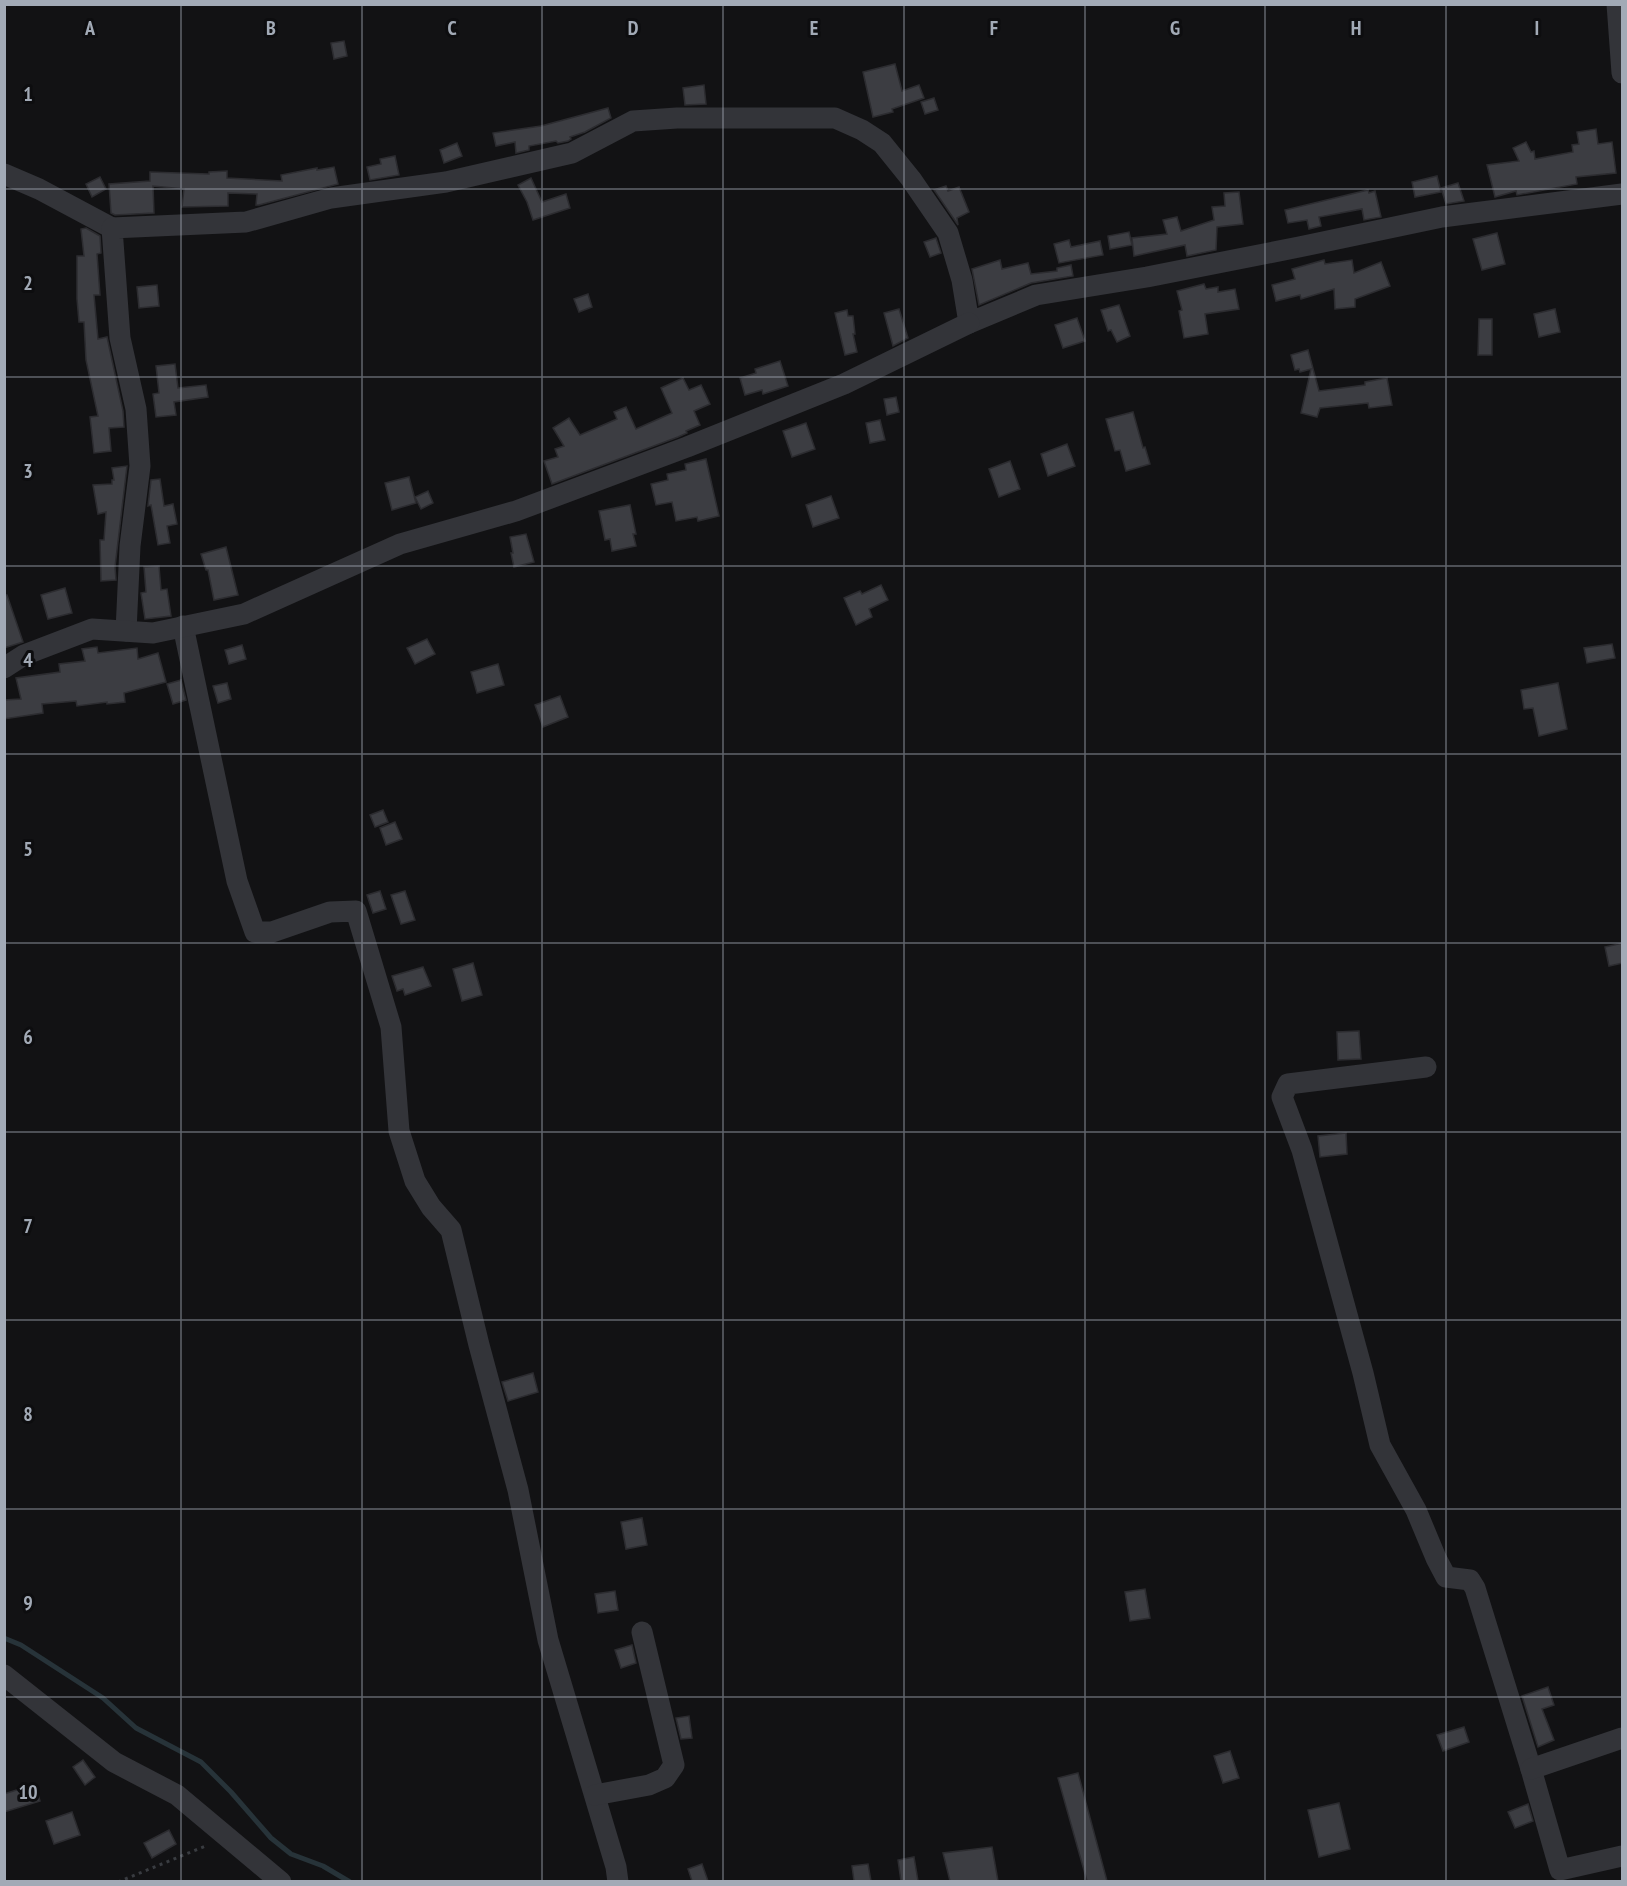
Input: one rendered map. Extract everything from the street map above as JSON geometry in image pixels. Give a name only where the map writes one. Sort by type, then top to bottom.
[{"type":"street","points":[[1617,4],[1623,73]]},
{"type":"street","points":[[4,174],[39,189],[112,228],[246,222],[331,198],[446,182],[572,153],[633,121],[677,118],[835,118],[862,130],[882,143],[911,179],[948,233],[962,280],[969,323]]},
{"type":"street","points":[[4,668],[24,655],[92,629],[153,633],[244,614],[400,544],[516,511],[687,447],[844,384],[969,323],[1036,295],[1147,277],[1299,248],[1442,217],[1623,194]]},
{"type":"street","points":[[112,228],[120,338],[136,409],[140,466],[130,546],[126,631]]},
{"type":"street","points":[[183,626],[237,881],[255,932],[272,932],[330,912],[356,911],[391,1028],[399,1131],[415,1181],[431,1207],[452,1230],[518,1490],[548,1640],[616,1867],[618,1881]]},
{"type":"street","points":[[1426,1066],[1288,1084],[1282,1097],[1302,1150],[1363,1373],[1380,1445],[1416,1510],[1446,1577],[1470,1580],[1474,1588],[1531,1769],[1556,1876],[1623,1856]]},
{"type":"street","points":[[595,1795],[649,1785],[665,1778],[674,1765],[642,1632]]},
{"type":"street","points":[[4,1675],[114,1762],[177,1795],[281,1881]]},
{"type":"street","points":[[1531,1769],[1623,1738]]},
{"type":"path","points":[[118,1881],[228,1836]]},
{"type":"building","points":[[344,41],[347,56],[334,59],[331,43]]},
{"type":"building","points":[[895,64],[902,91],[919,85],[924,98],[892,109],[893,112],[873,117],[863,72]]},
{"type":"building","points":[[704,85],[706,104],[685,105],[683,88]]},
{"type":"building","points":[[934,98],[938,110],[925,114],[921,102]]},
{"type":"building","points":[[608,108],[611,118],[570,137],[568,141],[529,146],[529,150],[516,153],[515,142],[496,146],[493,133],[541,126]]},
{"type":"building","points":[[1596,129],[1598,144],[1612,142],[1616,173],[1576,177],[1577,184],[1517,195],[1516,191],[1495,197],[1487,165],[1519,161],[1513,148],[1526,142],[1531,152],[1534,151],[1535,159],[1573,152],[1572,145],[1579,144],[1577,132]]},
{"type":"building","points":[[457,143],[462,156],[444,163],[440,150]]},
{"type":"building","points":[[395,156],[399,175],[370,180],[367,167],[381,164],[380,159]]},
{"type":"building","points":[[334,167],[338,184],[259,205],[256,205],[257,194],[228,193],[228,206],[182,207],[184,189],[153,186],[154,213],[115,215],[111,213],[109,184],[150,181],[150,172],[209,174],[209,172],[227,171],[227,178],[282,181],[281,175]]},
{"type":"building","points":[[1437,176],[1441,192],[1415,197],[1412,182]]},
{"type":"building","points":[[100,177],[106,189],[92,197],[86,184]]},
{"type":"building","points":[[531,178],[542,202],[566,194],[570,208],[533,220],[518,185]]},
{"type":"building","points":[[1458,183],[1464,201],[1446,204],[1441,188]]},
{"type":"building","points":[[946,186],[948,191],[959,187],[969,212],[957,218],[958,225],[934,190]]},
{"type":"building","points":[[1368,190],[1369,193],[1375,191],[1381,217],[1364,220],[1362,209],[1319,217],[1321,226],[1309,229],[1307,220],[1288,223],[1285,210]]},
{"type":"building","points":[[1239,192],[1243,224],[1217,227],[1216,250],[1187,256],[1185,245],[1134,256],[1132,238],[1167,234],[1163,220],[1177,217],[1181,231],[1214,220],[1212,207],[1225,206],[1224,193]]},
{"type":"building","points":[[86,228],[100,236],[101,253],[97,254],[100,295],[94,295],[98,339],[107,337],[123,411],[124,427],[109,428],[111,451],[94,453],[90,417],[98,416],[86,360],[84,322],[79,322],[77,299],[77,256],[84,256],[81,229]]},
{"type":"building","points":[[1129,232],[1132,245],[1110,249],[1108,236]]},
{"type":"building","points":[[1497,233],[1505,264],[1482,270],[1473,239]]},
{"type":"building","points":[[936,238],[941,253],[930,257],[924,242]]},
{"type":"building","points":[[1069,240],[1071,247],[1100,241],[1103,255],[1059,263],[1054,244]]},
{"type":"building","points":[[1000,260],[1002,269],[1028,263],[1031,274],[1057,271],[1057,268],[1071,265],[1073,276],[1031,283],[979,305],[972,269]]},
{"type":"building","points":[[1324,260],[1325,264],[1352,260],[1354,273],[1381,262],[1390,286],[1355,299],[1355,307],[1335,309],[1334,289],[1301,299],[1300,295],[1276,301],[1272,285],[1295,279],[1292,269]]},
{"type":"building","points":[[1204,284],[1206,289],[1218,287],[1218,292],[1235,289],[1239,309],[1205,314],[1208,334],[1184,338],[1179,311],[1182,310],[1177,291]]},
{"type":"building","points":[[157,285],[159,306],[139,308],[137,287]]},
{"type":"building","points":[[588,294],[592,307],[579,312],[574,299]]},
{"type":"building","points":[[1119,305],[1130,336],[1117,342],[1111,330],[1108,331],[1101,310]]},
{"type":"building","points":[[899,309],[908,338],[893,346],[884,313]]},
{"type":"building","points":[[1555,309],[1560,332],[1539,337],[1534,314]]},
{"type":"building","points":[[847,310],[848,316],[853,316],[855,334],[853,334],[857,352],[845,355],[835,313]]},
{"type":"building","points":[[1077,318],[1085,341],[1063,348],[1055,325]]},
{"type":"building","points":[[1479,319],[1492,319],[1492,355],[1478,355]]},
{"type":"building","points":[[1308,350],[1319,391],[1365,385],[1365,382],[1387,378],[1392,405],[1369,408],[1368,403],[1320,408],[1317,417],[1301,413],[1311,369],[1300,372],[1299,369],[1295,370],[1291,355]]},
{"type":"building","points":[[780,361],[788,386],[763,394],[762,390],[745,395],[740,378],[756,373],[755,369]]},
{"type":"building","points":[[175,364],[178,388],[206,385],[208,397],[174,402],[176,415],[156,417],[153,394],[159,393],[156,366]]},
{"type":"building","points":[[683,378],[689,390],[701,385],[710,404],[694,411],[700,425],[678,437],[552,484],[544,461],[558,457],[555,449],[564,446],[553,428],[569,418],[580,435],[617,419],[614,412],[626,407],[636,429],[672,413],[661,388]]},
{"type":"building","points":[[896,397],[899,412],[887,415],[884,399]]},
{"type":"building","points":[[1133,412],[1150,464],[1126,471],[1120,450],[1115,451],[1106,419]]},
{"type":"building","points":[[880,420],[885,440],[870,443],[866,423]]},
{"type":"building","points":[[806,423],[815,449],[792,457],[783,431]]},
{"type":"building","points":[[1067,444],[1075,466],[1048,476],[1041,454]]},
{"type":"building","points":[[706,459],[719,516],[698,521],[697,517],[676,521],[672,502],[656,505],[651,484],[668,480],[667,474],[686,470],[685,464]]},
{"type":"building","points":[[1010,461],[1020,489],[999,497],[989,469]]},
{"type":"building","points":[[127,466],[115,567],[116,580],[101,581],[100,540],[104,540],[106,512],[98,514],[93,485],[112,484],[114,480],[112,468]]},
{"type":"building","points":[[409,477],[416,503],[392,510],[385,483]]},
{"type":"building","points":[[160,479],[164,506],[173,504],[177,524],[167,526],[170,543],[158,545],[151,505],[148,506],[151,480]]},
{"type":"building","points":[[428,491],[433,503],[421,509],[415,497]]},
{"type":"building","points":[[831,496],[839,518],[813,527],[806,505]]},
{"type":"building","points":[[630,505],[636,546],[612,551],[610,539],[605,540],[599,511]]},
{"type":"building","points":[[526,534],[534,562],[514,567],[510,537]]},
{"type":"building","points":[[226,547],[238,595],[214,600],[208,570],[206,570],[201,554]]},
{"type":"building","points":[[159,566],[161,590],[167,589],[171,616],[145,619],[141,593],[146,592],[144,567]]},
{"type":"building","points":[[881,585],[888,600],[869,609],[872,617],[856,625],[844,598],[860,591],[862,594]]},
{"type":"building","points":[[65,588],[72,613],[48,619],[41,595]]},
{"type":"building","points":[[4,595],[7,595],[23,642],[4,648]]},
{"type":"building","points":[[427,639],[435,654],[415,664],[407,648]]},
{"type":"building","points":[[1612,644],[1615,658],[1587,663],[1584,648]]},
{"type":"building","points":[[242,645],[246,659],[229,664],[225,650]]},
{"type":"building","points":[[97,647],[98,653],[137,648],[138,659],[158,653],[166,682],[124,693],[125,702],[77,706],[76,701],[42,704],[43,713],[4,719],[4,700],[21,699],[16,678],[60,672],[59,664],[85,661],[82,649]]},
{"type":"building","points":[[498,664],[504,685],[477,693],[471,672]]},
{"type":"building","points":[[181,680],[186,700],[173,704],[167,684]]},
{"type":"building","points":[[227,683],[231,699],[218,703],[213,686]]},
{"type":"building","points":[[1558,683],[1567,729],[1539,736],[1533,708],[1524,709],[1521,690]]},
{"type":"building","points":[[560,696],[568,717],[543,727],[535,705]]},
{"type":"building","points":[[383,810],[388,822],[375,827],[370,815]]},
{"type":"building","points":[[395,822],[402,839],[386,845],[380,828]]},
{"type":"building","points":[[380,891],[386,909],[373,913],[367,895]]},
{"type":"building","points":[[405,891],[415,920],[401,924],[391,895]]},
{"type":"building","points":[[1623,943],[1623,963],[1609,966],[1605,947]]},
{"type":"building","points":[[473,963],[482,995],[462,1001],[453,969]]},
{"type":"building","points":[[423,967],[431,986],[405,995],[403,989],[397,991],[392,976]]},
{"type":"building","points":[[1359,1031],[1361,1059],[1338,1060],[1337,1032]]},
{"type":"building","points":[[1346,1133],[1347,1154],[1320,1157],[1318,1136]]},
{"type":"building","points":[[533,1373],[538,1392],[508,1401],[502,1382]]},
{"type":"building","points":[[642,1518],[647,1545],[626,1549],[621,1522]]},
{"type":"building","points":[[1145,1589],[1150,1618],[1130,1621],[1125,1592]]},
{"type":"building","points":[[615,1591],[618,1610],[598,1613],[595,1594]]},
{"type":"building","points":[[632,1645],[636,1663],[621,1668],[615,1650]]},
{"type":"building","points":[[1548,1687],[1554,1705],[1542,1709],[1554,1740],[1538,1747],[1522,1696]]},
{"type":"building","points":[[689,1716],[692,1738],[681,1739],[676,1718]]},
{"type":"building","points":[[1464,1727],[1469,1742],[1443,1751],[1437,1735]]},
{"type":"building","points":[[1230,1751],[1239,1778],[1223,1783],[1214,1756]]},
{"type":"building","points":[[83,1760],[95,1777],[85,1785],[73,1767]]},
{"type":"building","points":[[1078,1773],[1107,1881],[1087,1881],[1058,1778]]},
{"type":"building","points":[[35,1784],[40,1801],[4,1812],[4,1794]]},
{"type":"building","points":[[1339,1803],[1350,1849],[1319,1857],[1308,1810]]},
{"type":"building","points":[[1528,1804],[1533,1821],[1515,1828],[1508,1812]]},
{"type":"building","points":[[72,1812],[80,1835],[54,1844],[46,1821]]},
{"type":"building","points":[[169,1830],[176,1844],[152,1858],[144,1843]]},
{"type":"building","points":[[992,1847],[998,1881],[950,1881],[943,1853]]},
{"type":"building","points":[[914,1857],[918,1881],[901,1881],[898,1860]]},
{"type":"building","points":[[702,1864],[708,1881],[692,1881],[688,1869]]},
{"type":"building","points":[[868,1864],[871,1881],[854,1881],[852,1866]]},
{"type":"waterway","points":[[4,1638],[21,1645],[103,1698],[136,1728],[201,1762],[271,1838],[291,1854],[323,1866],[350,1882]]}]
